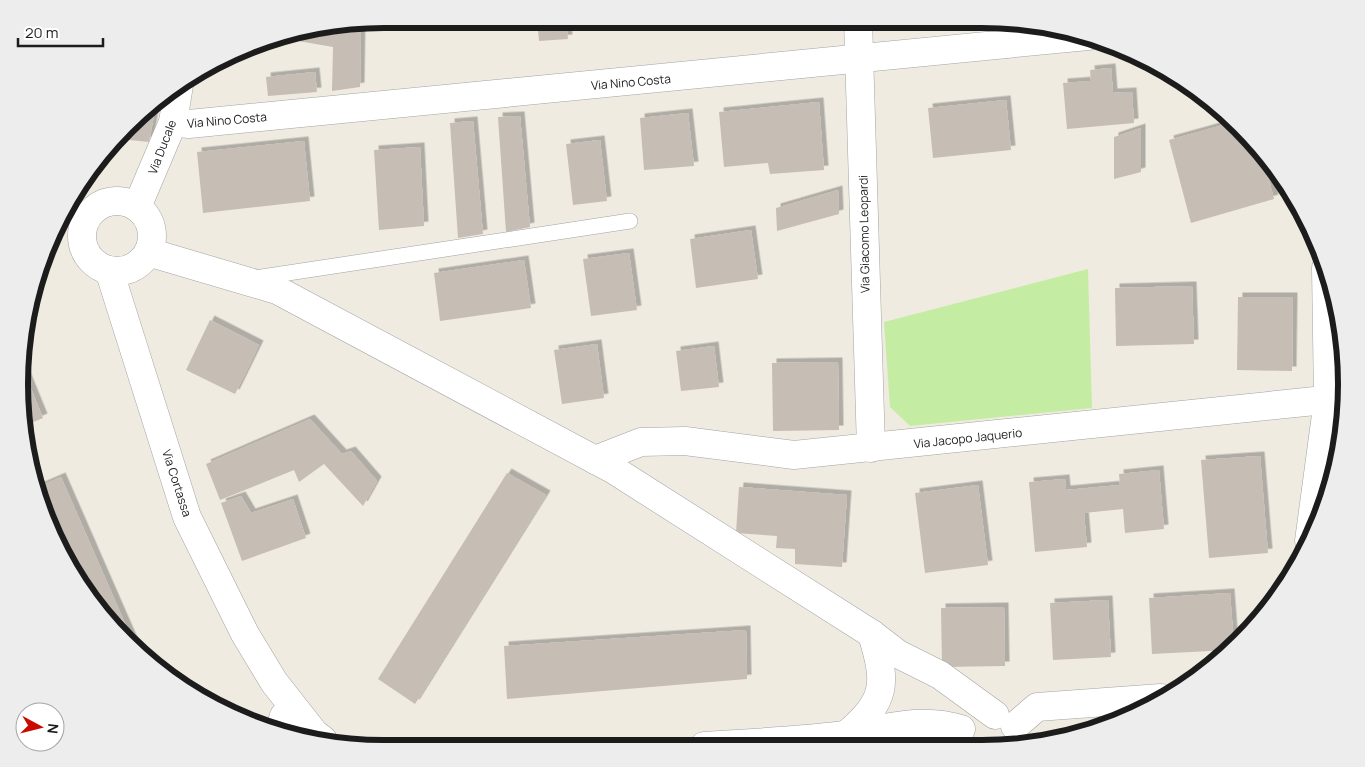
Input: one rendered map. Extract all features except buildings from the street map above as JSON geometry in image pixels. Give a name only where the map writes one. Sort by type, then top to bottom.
[{"type":"street","name":"Via Giacomo Leopardi","points":[[858,28],[871,448]]},
{"type":"street","name":"Via Nino Costa","points":[[173,122],[189,124],[860,60],[1067,38]]},
{"type":"street","name":"Via Ducale","points":[[137,207],[173,122],[178,93]]},
{"type":"street","points":[[106,202],[128,202],[137,207],[150,223],[151,242],[148,252],[142,261],[132,268],[121,271],[101,268],[88,257],[74,219],[89,214],[106,202]]},
{"type":"street","points":[[148,252],[277,290],[595,460],[872,634],[898,654],[940,675],[1016,735]]},
{"type":"street","name":"Via Cortassa","points":[[110,270],[187,517],[245,634],[274,682],[314,733]]},
{"type":"street","points":[[1316,506],[1336,399],[1329,306]]},
{"type":"street","name":"Via Jacopo Jaquerio","points":[[595,460],[641,442],[685,441],[794,455],[1336,399]]},
{"type":"street","points":[[846,735],[868,716],[880,693],[882,667],[872,634]]},
{"type":"street","points":[[898,654],[960,733]]},
{"type":"street","name":"Via Cortassa","points":[[274,682],[286,726]]},
{"type":"street","points":[[1016,735],[1037,707],[1146,699]]},
{"type":"street","points":[[960,733],[983,715],[1016,735]]},
{"type":"street","points":[[781,740],[846,735],[894,725],[945,724],[960,733]]},
{"type":"street","points":[[846,735],[907,740]]},
{"type":"lane","points":[[244,280],[630,221]]},
{"type":"green space","points":[[1088,269],[1092,408],[910,426],[890,407],[884,322]]}]
